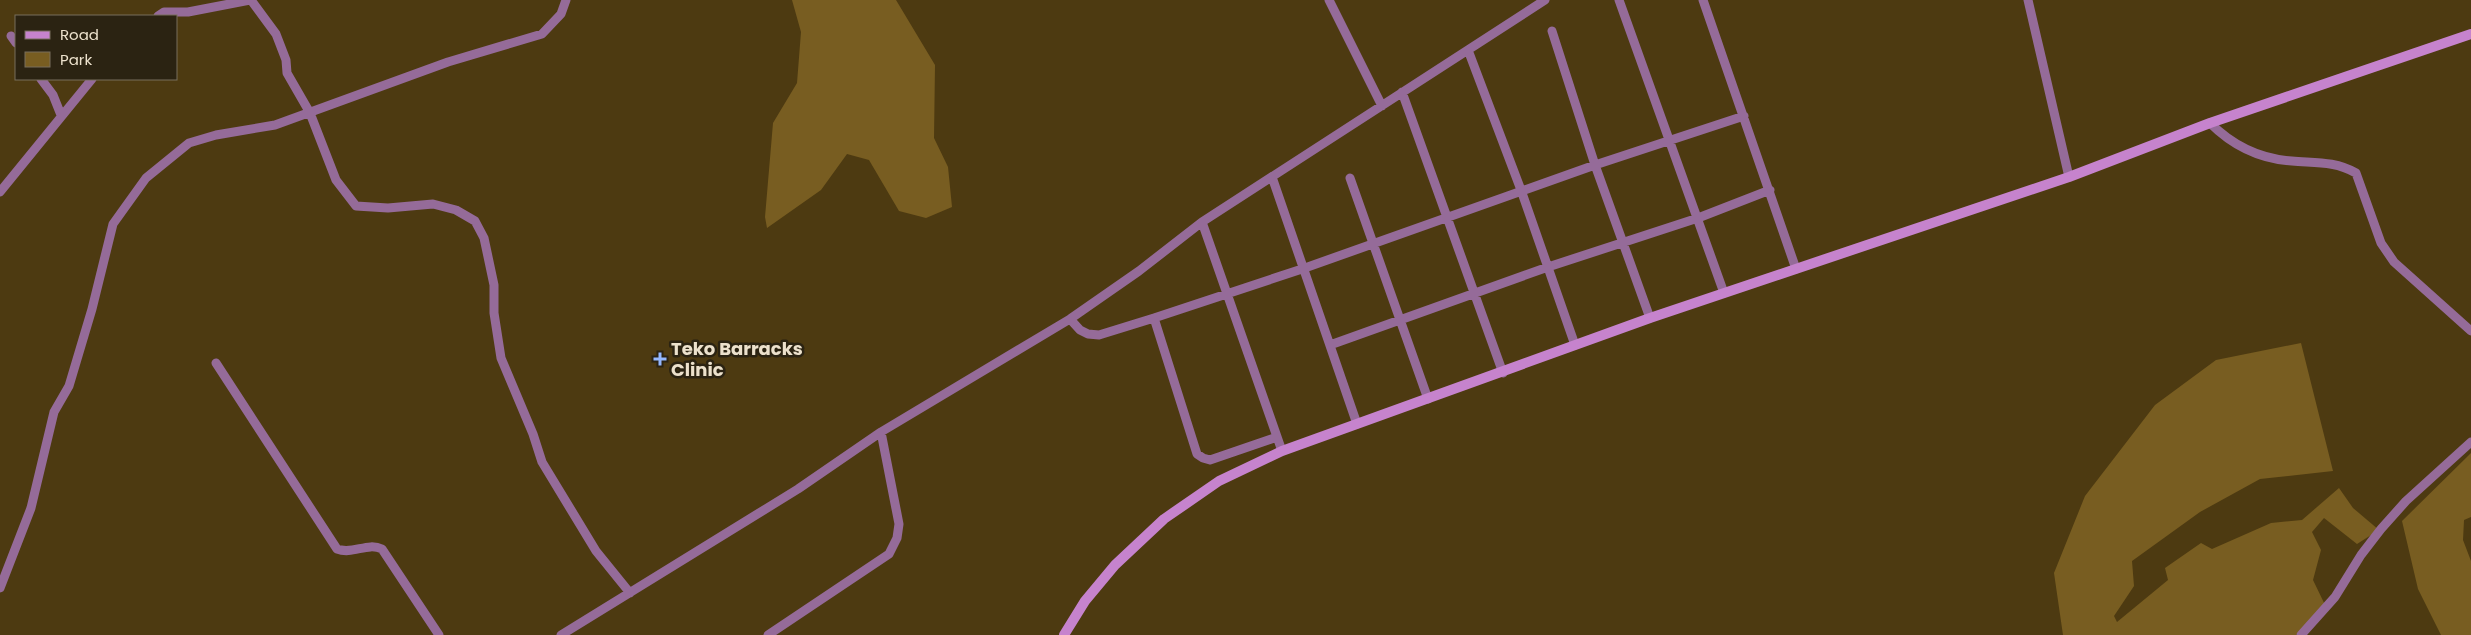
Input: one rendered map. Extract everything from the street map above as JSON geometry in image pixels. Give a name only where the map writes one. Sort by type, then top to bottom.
[{"type":"main road","points":[[1064,635],[1085,601],[1115,565],[1164,519],[1219,481],[1282,451],[1503,373],[1650,318],[2069,177],[2210,123],[2471,34]]},
{"type":"street","points":[[160,15],[164,12],[188,12],[250,0],[276,34],[286,60],[287,73],[310,113],[336,180],[356,206],[388,208],[433,204],[456,210],[476,221],[484,238],[494,285],[494,313],[501,358],[533,434],[542,462],[596,551],[630,592]]},
{"type":"street","points":[[0,588],[31,508],[54,412],[69,386],[92,309],[113,224],[146,178],[189,143],[216,135],[275,125],[448,62],[542,34],[561,14],[566,0]]},
{"type":"street","points":[[1329,0],[1382,106]]},
{"type":"street","points":[[561,635],[798,489],[881,432],[1070,319],[1139,271],[1202,222],[1545,0]]},
{"type":"street","points":[[1620,0],[1724,293]]},
{"type":"street","points":[[1703,0],[1796,268]]},
{"type":"street","points":[[2028,0],[2069,177]]},
{"type":"street","points":[[1552,31],[1595,165],[1650,318]]},
{"type":"street","points":[[1468,50],[1521,190],[1576,346]]},
{"type":"street","points":[[43,80],[53,95],[61,115]]},
{"type":"street","points":[[0,192],[91,80]]},
{"type":"street","points":[[1402,92],[1503,373]]},
{"type":"street","points":[[1070,319],[1080,330],[1088,334],[1099,335],[1302,269],[1448,218],[1521,190],[1744,116]]},
{"type":"street","points":[[2210,123],[2222,135],[2263,157],[2290,161],[2332,162],[2356,173],[2381,243],[2394,262],[2471,330]]},
{"type":"street","points":[[1272,177],[1302,269],[1357,424]]},
{"type":"street","points":[[1350,178],[1428,399]]},
{"type":"street","points":[[1330,345],[1548,267],[1698,218],[1770,190]]},
{"type":"street","points":[[1202,222],[1282,451]]},
{"type":"street","points":[[1154,318],[1197,454],[1210,460],[1276,437]]},
{"type":"street","points":[[216,363],[337,549],[345,552],[373,545],[382,549],[438,635]]},
{"type":"street","points":[[768,635],[889,554],[897,538],[899,524],[881,432]]},
{"type":"street","points":[[2301,635],[2334,597],[2360,555],[2381,529],[2406,502],[2471,442]]},
{"type":"green space","points":[[792,0],[896,0],[935,65],[934,138],[948,167],[952,207],[926,218],[899,211],[869,160],[847,154],[821,190],[767,228],[765,217],[773,123],[797,83],[801,32]]},
{"type":"green space","points":[[2301,343],[2333,471],[2260,479],[2200,512],[2132,561],[2134,586],[2114,616],[2117,622],[2168,580],[2165,568],[2201,543],[2212,549],[2271,523],[2302,520],[2339,488],[2353,508],[2379,530],[2357,544],[2324,518],[2312,532],[2321,550],[2313,580],[2327,609],[2296,635],[2063,635],[2054,573],[2085,496],[2155,405],[2216,360]]},
{"type":"green space","points":[[2471,453],[2471,517],[2464,520],[2463,540],[2471,561],[2471,635],[2441,635],[2418,589],[2402,521]]},
{"type":"place","name":"Teko Barracks Clinic","points":[[660,359]]}]
